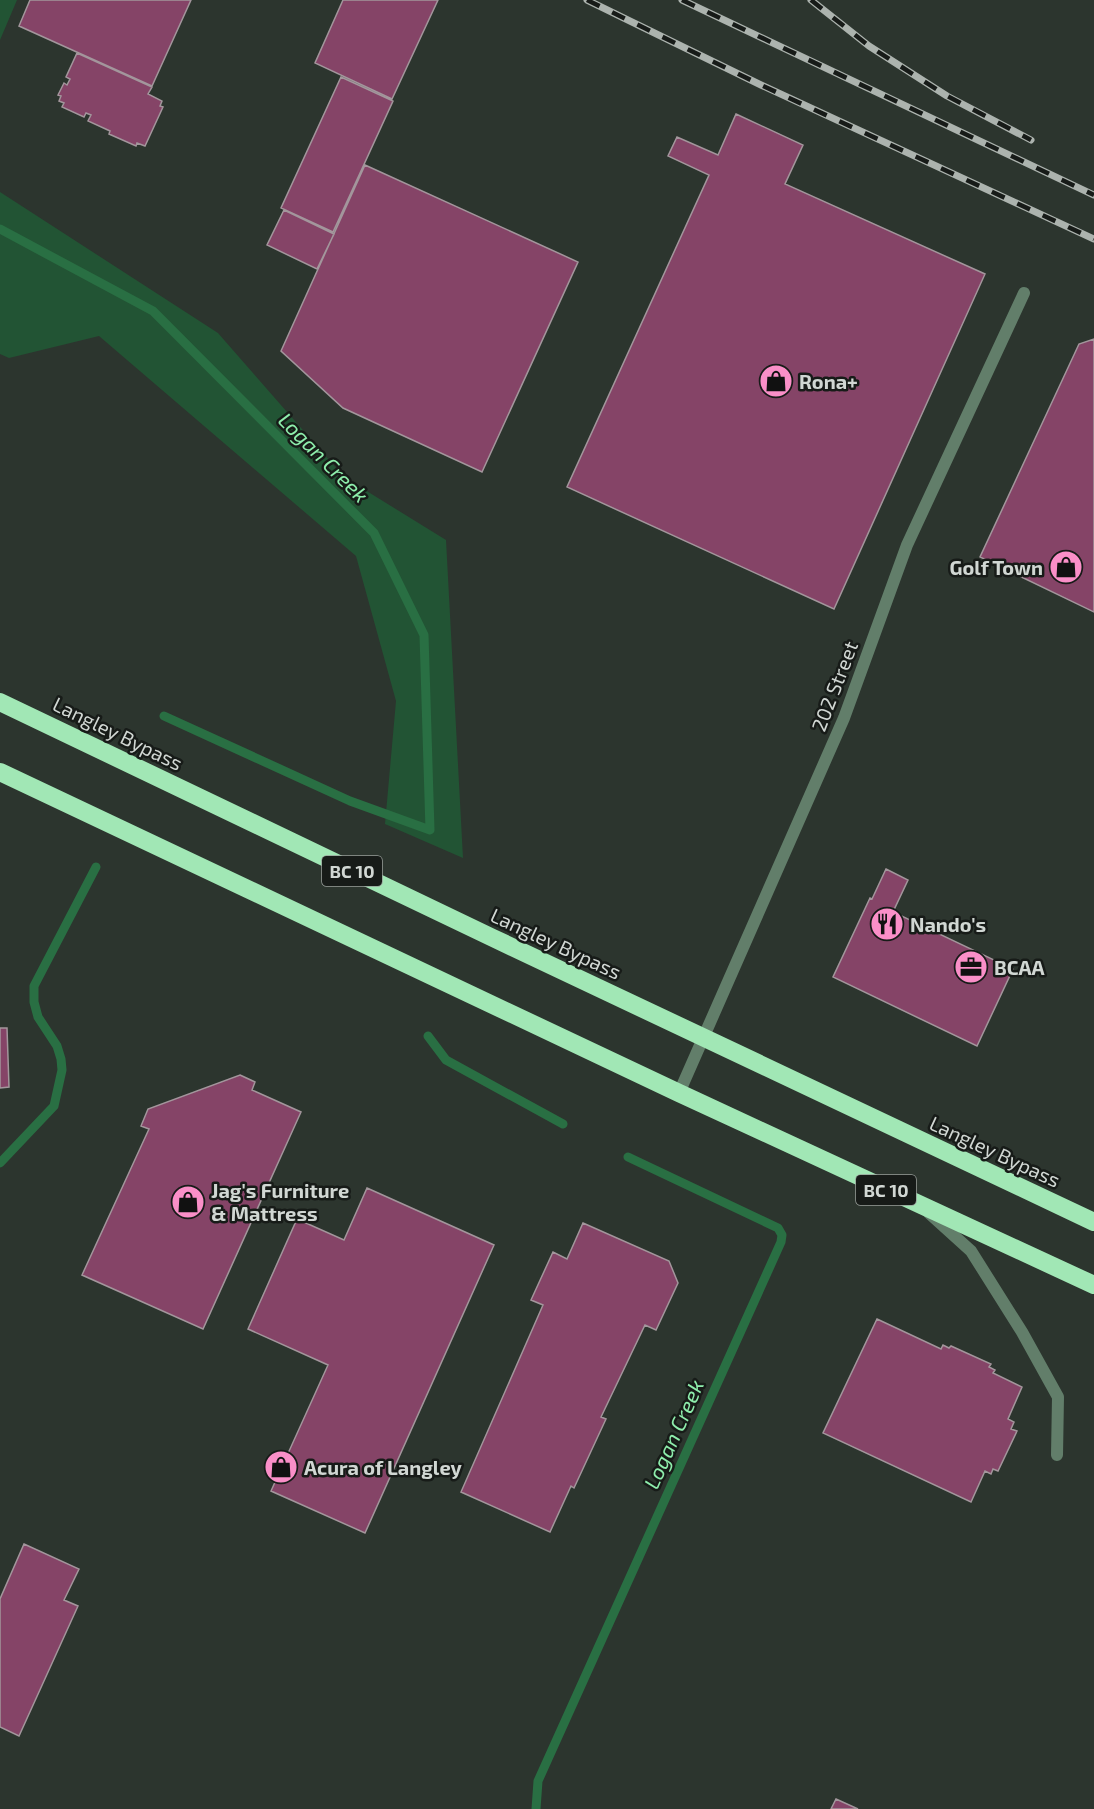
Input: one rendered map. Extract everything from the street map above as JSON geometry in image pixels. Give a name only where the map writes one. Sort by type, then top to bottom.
[{"type":"highway","name":"Langley Bypass","points":[[0,702],[1094,1222]]},
{"type":"highway","name":"BC 10","points":[[0,772],[679,1093],[1094,1285]]},
{"type":"street","name":"202 Street","points":[[679,1093],[844,718],[907,544],[1024,293]]},
{"type":"street","points":[[919,1204],[971,1251],[1028,1341],[1058,1396],[1057,1455]]},
{"type":"green space","points":[[0,0],[17,0],[0,40]]},
{"type":"green space","points":[[0,192],[218,333],[344,477],[446,540],[463,858],[385,824],[396,701],[356,556],[99,336],[9,358],[0,354]]},
{"type":"building","points":[[30,0],[191,0],[152,86],[19,26]]},
{"type":"building","points":[[343,0],[438,0],[392,99],[315,63]]},
{"type":"building","points":[[77,53],[152,87],[148,94],[162,101],[160,106],[163,107],[145,146],[137,143],[136,146],[109,134],[110,131],[88,121],[91,115],[86,113],[84,117],[62,107],[64,103],[59,101],[61,96],[58,95],[64,83],[67,85],[70,79],[66,77]]},
{"type":"building","points":[[341,77],[393,101],[333,232],[281,208]]},
{"type":"building","name":"Rona+","points":[[736,114],[803,145],[785,184],[985,274],[834,609],[567,487],[709,175],[668,156],[677,137],[718,155]]},
{"type":"building","points":[[365,165],[578,262],[482,472],[343,408],[281,351]]},
{"type":"building","points":[[284,210],[334,234],[317,269],[267,245]]},
{"type":"building","points":[[1094,339],[1094,612],[980,557],[1079,344]]},
{"type":"building","points":[[886,869],[908,880],[893,912],[1013,969],[977,1046],[833,977]]},
{"type":"building","points":[[0,1028],[7,1028],[9,1087],[0,1088]]},
{"type":"building","name":"Jag's Furniture & Mattress","points":[[240,1075],[255,1082],[252,1090],[301,1112],[203,1329],[82,1275],[149,1129],[141,1126],[148,1109]]},
{"type":"building","points":[[367,1188],[494,1245],[365,1533],[271,1491],[328,1365],[248,1329],[297,1219],[344,1240]]},
{"type":"building","points":[[583,1223],[669,1261],[678,1283],[656,1330],[645,1325],[601,1417],[606,1419],[574,1488],[571,1486],[550,1532],[461,1492],[543,1305],[531,1300],[553,1252],[567,1259]]},
{"type":"building","points":[[877,1319],[941,1349],[943,1345],[949,1348],[951,1346],[991,1364],[989,1367],[995,1370],[993,1373],[1022,1387],[1008,1419],[1014,1422],[1011,1429],[1017,1431],[998,1471],[993,1469],[991,1474],[985,1471],[971,1502],[823,1433]]},
{"type":"building","points":[[24,1544],[79,1569],[64,1600],[78,1606],[19,1736],[0,1727],[0,1599]]},
{"type":"building","points":[[836,1799],[858,1809],[831,1809]]},
{"type":"waterway","name":"Logan Creek","points":[[0,229],[153,311],[374,533],[424,635],[430,830],[350,801],[164,716]]},
{"type":"waterway","points":[[0,1163],[54,1106],[62,1070],[61,1059],[57,1046],[38,1017],[34,1002],[34,986],[96,867]]},
{"type":"waterway","name":"Logan Creek","points":[[428,1036],[446,1060],[563,1124]]},
{"type":"waterway","name":"Logan Creek","points":[[536,1809],[538,1781],[781,1242],[782,1235],[778,1228],[628,1157]]},
{"type":"railway","points":[[587,0],[761,85],[1094,239]]},
{"type":"railway","points":[[682,0],[1094,195]]},
{"type":"railway","points":[[811,0],[869,46],[947,96],[1031,140]]},
{"type":"place","name":"Rona+","points":[[776,381]]},
{"type":"place","name":"Golf Town","points":[[1066,567]]},
{"type":"place","name":"Nando's","points":[[887,924]]},
{"type":"place","name":"BCAA","points":[[971,967]]},
{"type":"place","name":"Jag's Furniture & Mattress","points":[[188,1202]]},
{"type":"place","name":"Acura of Langley","points":[[281,1467]]}]
